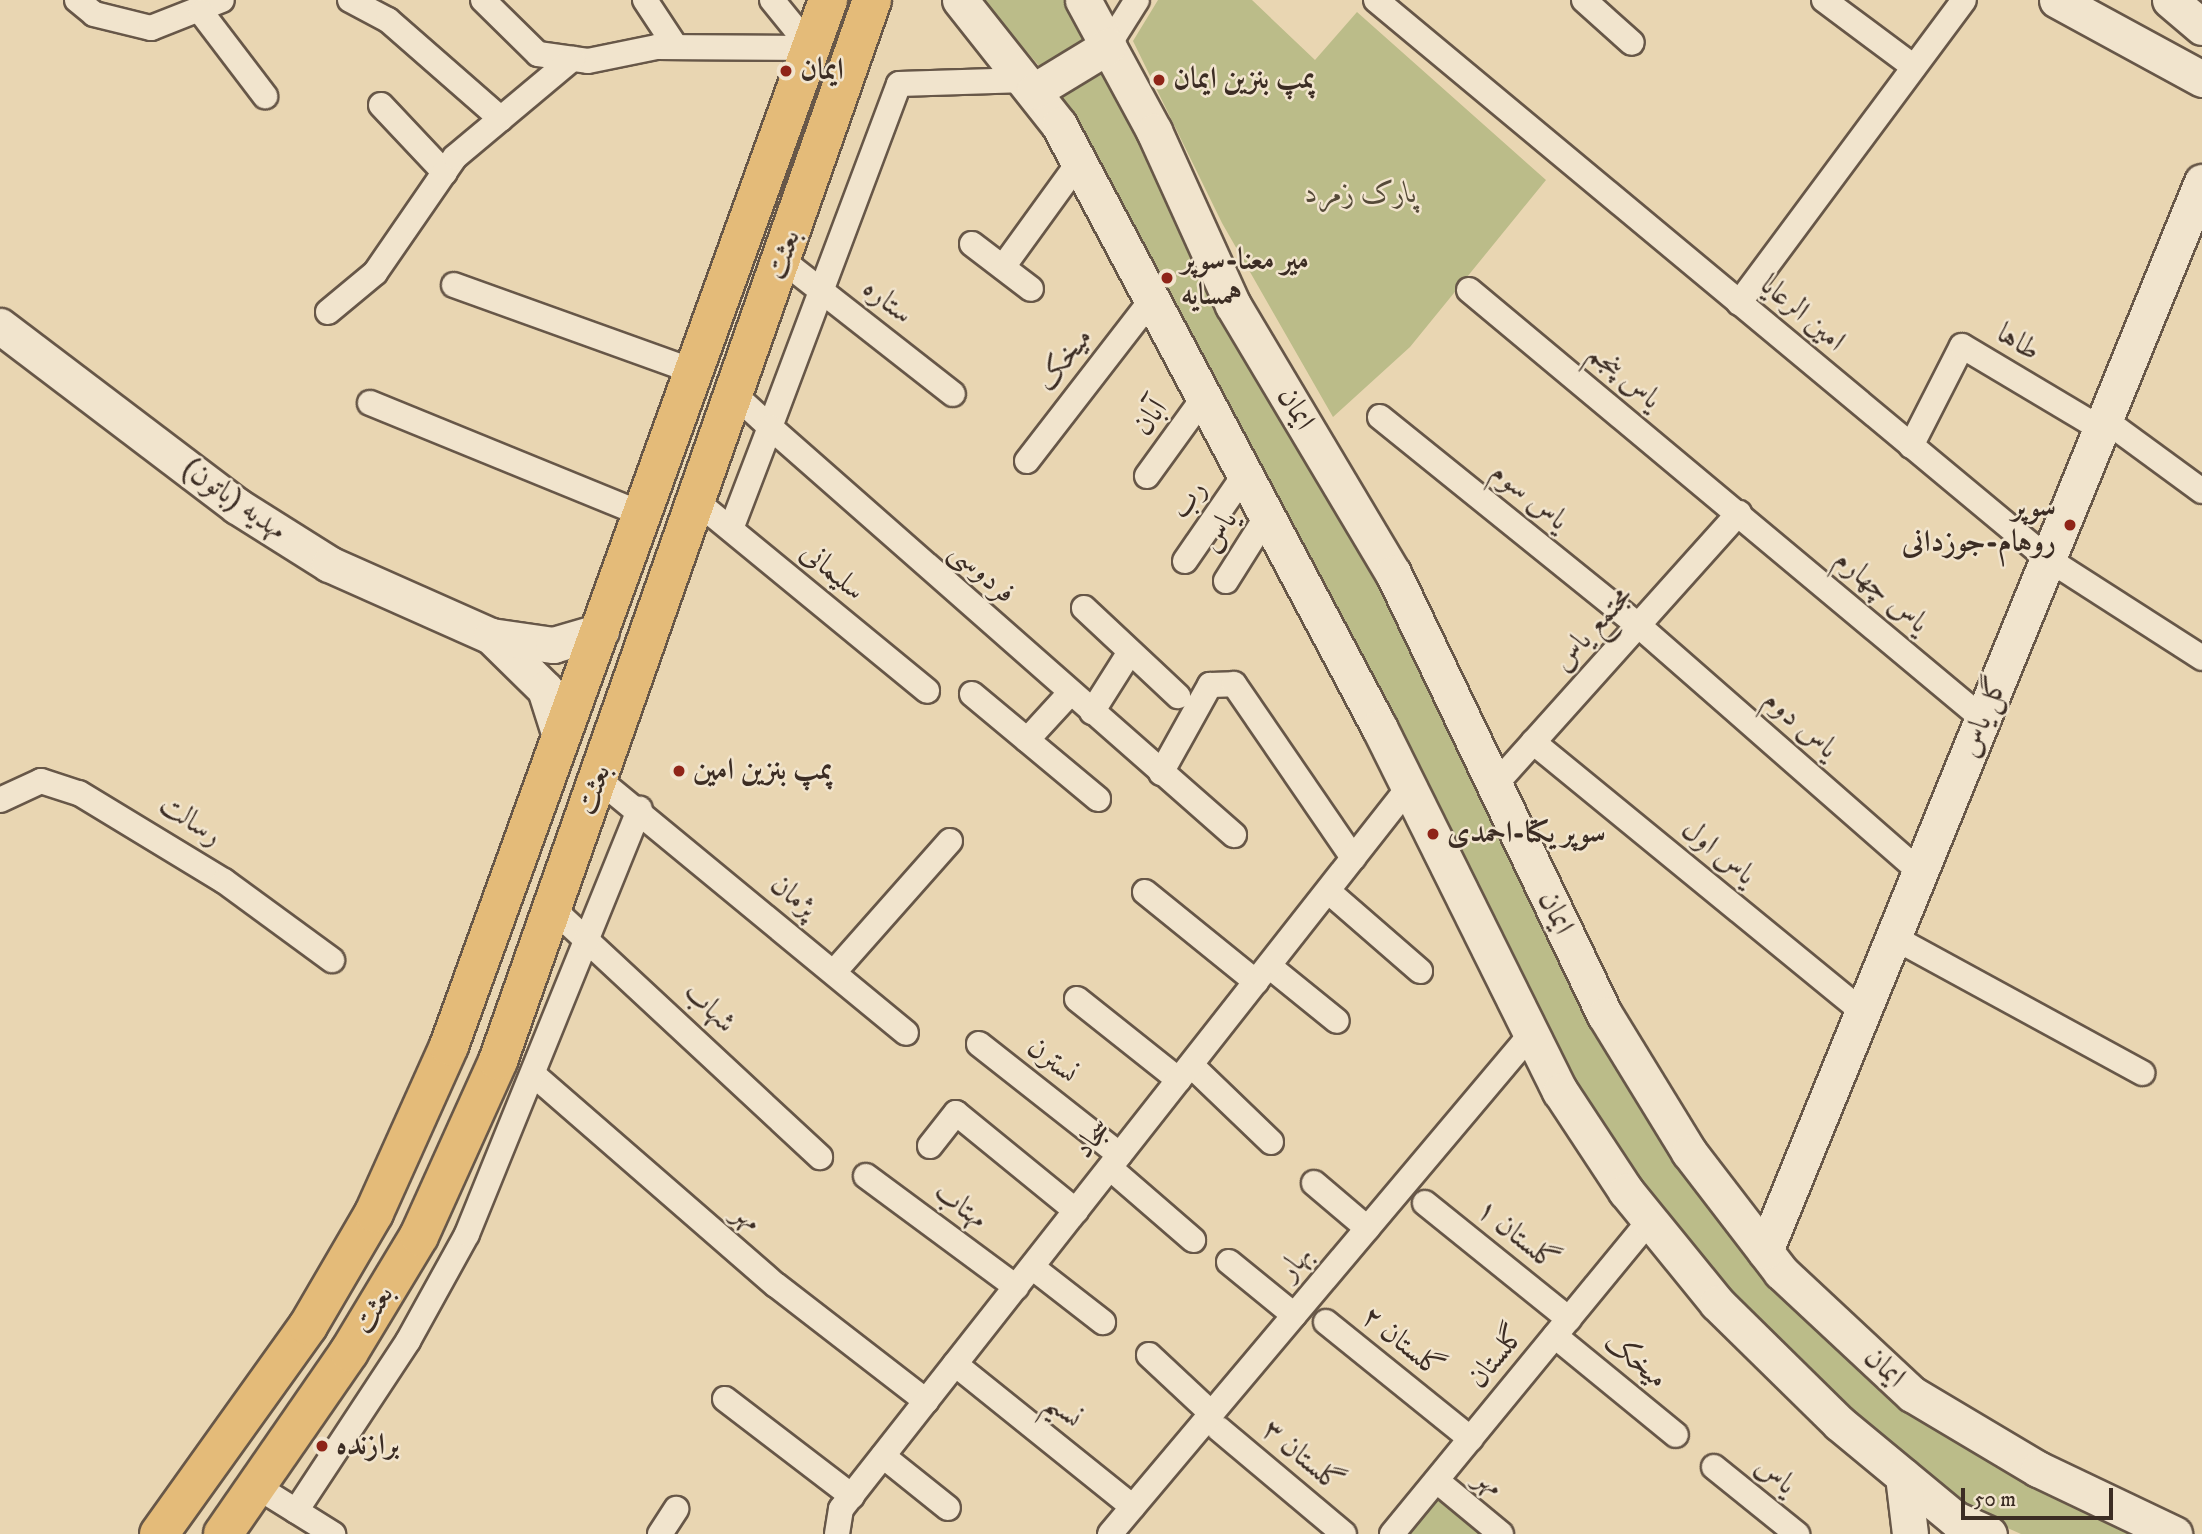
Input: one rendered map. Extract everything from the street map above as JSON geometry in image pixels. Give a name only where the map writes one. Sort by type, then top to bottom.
[{"type":"main road","name":"بعثت","points":[[159,1534],[308,1326],[374,1213],[449,1046],[696,372],[828,0]]},
{"type":"main road","points":[[960,0],[1030,85],[1079,162],[1205,396],[1409,787],[1560,1091],[1650,1220],[1717,1303],[1839,1423],[1955,1519],[1989,1534]]},
{"type":"main road","points":[[2057,0],[2202,79]]},
{"type":"main road","points":[[2170,0],[2202,27]]},
{"type":"main road","name":"بعثت","points":[[223,1534],[349,1352],[419,1236],[498,1061],[873,1]]},
{"type":"main road","points":[[1030,85],[1096,16]]},
{"type":"main road","name":"ایمان","points":[[1096,16],[1233,305],[1393,573],[1605,1015],[1689,1153],[1765,1251],[1912,1394],[2038,1469],[2174,1534]]},
{"type":"main road","name":"گل یاس","points":[[1765,1251],[2202,182]]},
{"type":"main road","name":"مهدیه (باتون)","points":[[0,326],[237,506],[317,557],[491,636],[553,645],[601,631]]},
{"type":"main road","name":"مهدیه (باتون)","points":[[491,636],[545,689],[561,739]]},
{"type":"main road","points":[[308,1326],[349,1352]]},
{"type":"main road","points":[[1903,1476],[1910,1534]]},
{"type":"main road","points":[[1926,1534],[1952,1534]]},
{"type":"street","points":[[77,0],[94,14],[151,28],[201,12],[222,0]]},
{"type":"street","points":[[351,0],[388,20],[501,119]]},
{"type":"street","points":[[483,0],[538,54],[572,59],[676,47],[811,48]]},
{"type":"street","points":[[645,0],[676,47]]},
{"type":"street","points":[[772,0],[811,48]]},
{"type":"street","points":[[1096,16],[1137,0]]},
{"type":"street","name":"امین الرعایا","points":[[1376,0],[2048,559],[2202,658]]},
{"type":"street","points":[[1584,0],[1632,43]]},
{"type":"street","points":[[1824,0],[1914,67]]},
{"type":"street","points":[[1739,303],[1964,0]]},
{"type":"street","points":[[201,12],[265,96]]},
{"type":"street","points":[[328,312],[375,273],[455,157],[572,59]]},
{"type":"street","points":[[731,529],[899,84],[1030,85]]},
{"type":"street","points":[[381,105],[445,173]]},
{"type":"street","points":[[1003,267],[1079,162]]},
{"type":"street","points":[[972,244],[1031,289]]},
{"type":"street","name":"ستاره","points":[[782,260],[953,394]]},
{"type":"street","points":[[453,285],[696,372]]},
{"type":"street","name":"یاس پنجم","points":[[1469,290],[1739,513]]},
{"type":"street","name":"میخک","points":[[1027,461],[1153,298]]},
{"type":"street","name":"طاها","points":[[1911,446],[1962,346],[2103,424]]},
{"type":"street","name":"فردوسی","points":[[734,394],[1234,835]]},
{"type":"street","name":"آبان","points":[[1147,476],[1205,396]]},
{"type":"street","points":[[370,403],[644,515]]},
{"type":"street","name":"یاس سوم","points":[[1380,417],[1638,625]]},
{"type":"street","points":[[2103,424],[2202,491]]},
{"type":"street","name":"رب","points":[[1185,561],[1245,474]]},
{"type":"street","name":"سلیمانی","points":[[696,501],[927,691]]},
{"type":"street","name":"مجتمع یاس","points":[[1494,786],[1739,513]]},
{"type":"street","name":"یاس چهارم","points":[[1739,513],[1983,719]]},
{"type":"street","name":"یاس","points":[[1226,581],[1267,516]]},
{"type":"street","points":[[1084,608],[1178,696]]},
{"type":"street","name":"یاس دوم","points":[[1638,625],[1920,872]]},
{"type":"street","points":[[1092,712],[1130,652]]},
{"type":"street","points":[[1161,773],[1210,685],[1234,684],[1353,858]]},
{"type":"street","points":[[1027,740],[1070,693]]},
{"type":"street","points":[[972,694],[1098,799]]},
{"type":"street","name":"یاس اول","points":[[1534,742],[1863,1012]]},
{"type":"street","name":"پژمان","points":[[598,779],[640,809],[906,1032]]},
{"type":"street","name":"رسالت","points":[[0,800],[41,782],[79,793],[224,881],[331,960]]},
{"type":"street","name":"سجاد","points":[[836,1534],[841,1509],[1409,787]]},
{"type":"street","points":[[296,1511],[402,1352],[467,1234],[534,1075],[586,936],[640,809]]},
{"type":"street","points":[[834,972],[950,841]]},
{"type":"street","points":[[1328,891],[1420,971]]},
{"type":"street","points":[[1145,892],[1263,974],[1337,1021]]},
{"type":"street","name":"شهاب","points":[[552,908],[586,936],[821,1157]]},
{"type":"street","points":[[1893,937],[2142,1073]]},
{"type":"street","points":[[1077,999],[1185,1073],[1271,1142]]},
{"type":"street","name":"بهار","points":[[1110,1534],[1215,1421],[1294,1315],[1531,1034]]},
{"type":"street","name":"نسترن","points":[[979,1044],[1115,1161],[1193,1240]]},
{"type":"street","name":"مهر","points":[[534,1075],[776,1285],[926,1401]]},
{"type":"street","points":[[930,1146],[956,1113],[1076,1211]]},
{"type":"street","name":"مهتاب","points":[[866,1176],[1016,1287]]},
{"type":"street","points":[[1314,1183],[1367,1228]]},
{"type":"street","name":"گلستان ۱","points":[[1425,1203],[1562,1327]]},
{"type":"street","name":"گلستان","points":[[1392,1534],[1650,1220]]},
{"type":"street","points":[[1229,1262],[1294,1315]]},
{"type":"street","points":[[1032,1267],[1103,1322]]},
{"type":"street","name":"گلستان ۲","points":[[1326,1322],[1471,1439]]},
{"type":"street","name":"میخک","points":[[1562,1327],[1675,1435]]},
{"type":"street","name":"گلستان ۳","points":[[1149,1355],[1215,1421],[1344,1534]]},
{"type":"street","name":"نسیم","points":[[955,1364],[1133,1507]]},
{"type":"street","points":[[725,1399],[852,1496]]},
{"type":"street","points":[[883,1456],[948,1508]]},
{"type":"street","name":"یاس","points":[[1714,1467],[1797,1534]]},
{"type":"street","name":"مهر","points":[[1437,1481],[1501,1534]]},
{"type":"street","points":[[256,1486],[333,1534]]},
{"type":"street","points":[[660,1534],[676,1509]]},
{"type":"green space","points":[[982,0],[1068,0],[1088,38],[1040,67]]},
{"type":"green space","name":"پارک زمرد","points":[[1158,0],[1252,0],[1315,60],[1357,12],[1546,180],[1410,347],[1333,417],[1222,223],[1133,41]]},
{"type":"green space","points":[[1106,68],[1389,587],[1596,1022],[1752,1264],[1909,1412],[2133,1534],[2021,1534],[1965,1509],[1838,1406],[1709,1267],[1572,1092],[1337,624],[1059,96]]},
{"type":"green space","points":[[1436,1492],[1487,1534],[1402,1534]]},
{"type":"place","name":"ایمان","points":[[786,71]]},
{"type":"place","name":"پمپ بنزین ایمان","points":[[1159,80]]},
{"type":"place","name":"میر معنا-سوپر همسایه","points":[[1167,278]]},
{"type":"place","name":"سوپر روهام-جوزدانی","points":[[2070,525]]},
{"type":"place","name":"پمپ بنزین امین","points":[[679,771]]},
{"type":"place","name":"سوپر یکتا-احمدی","points":[[1433,834]]},
{"type":"place","name":"برازنده","points":[[322,1446]]}]
